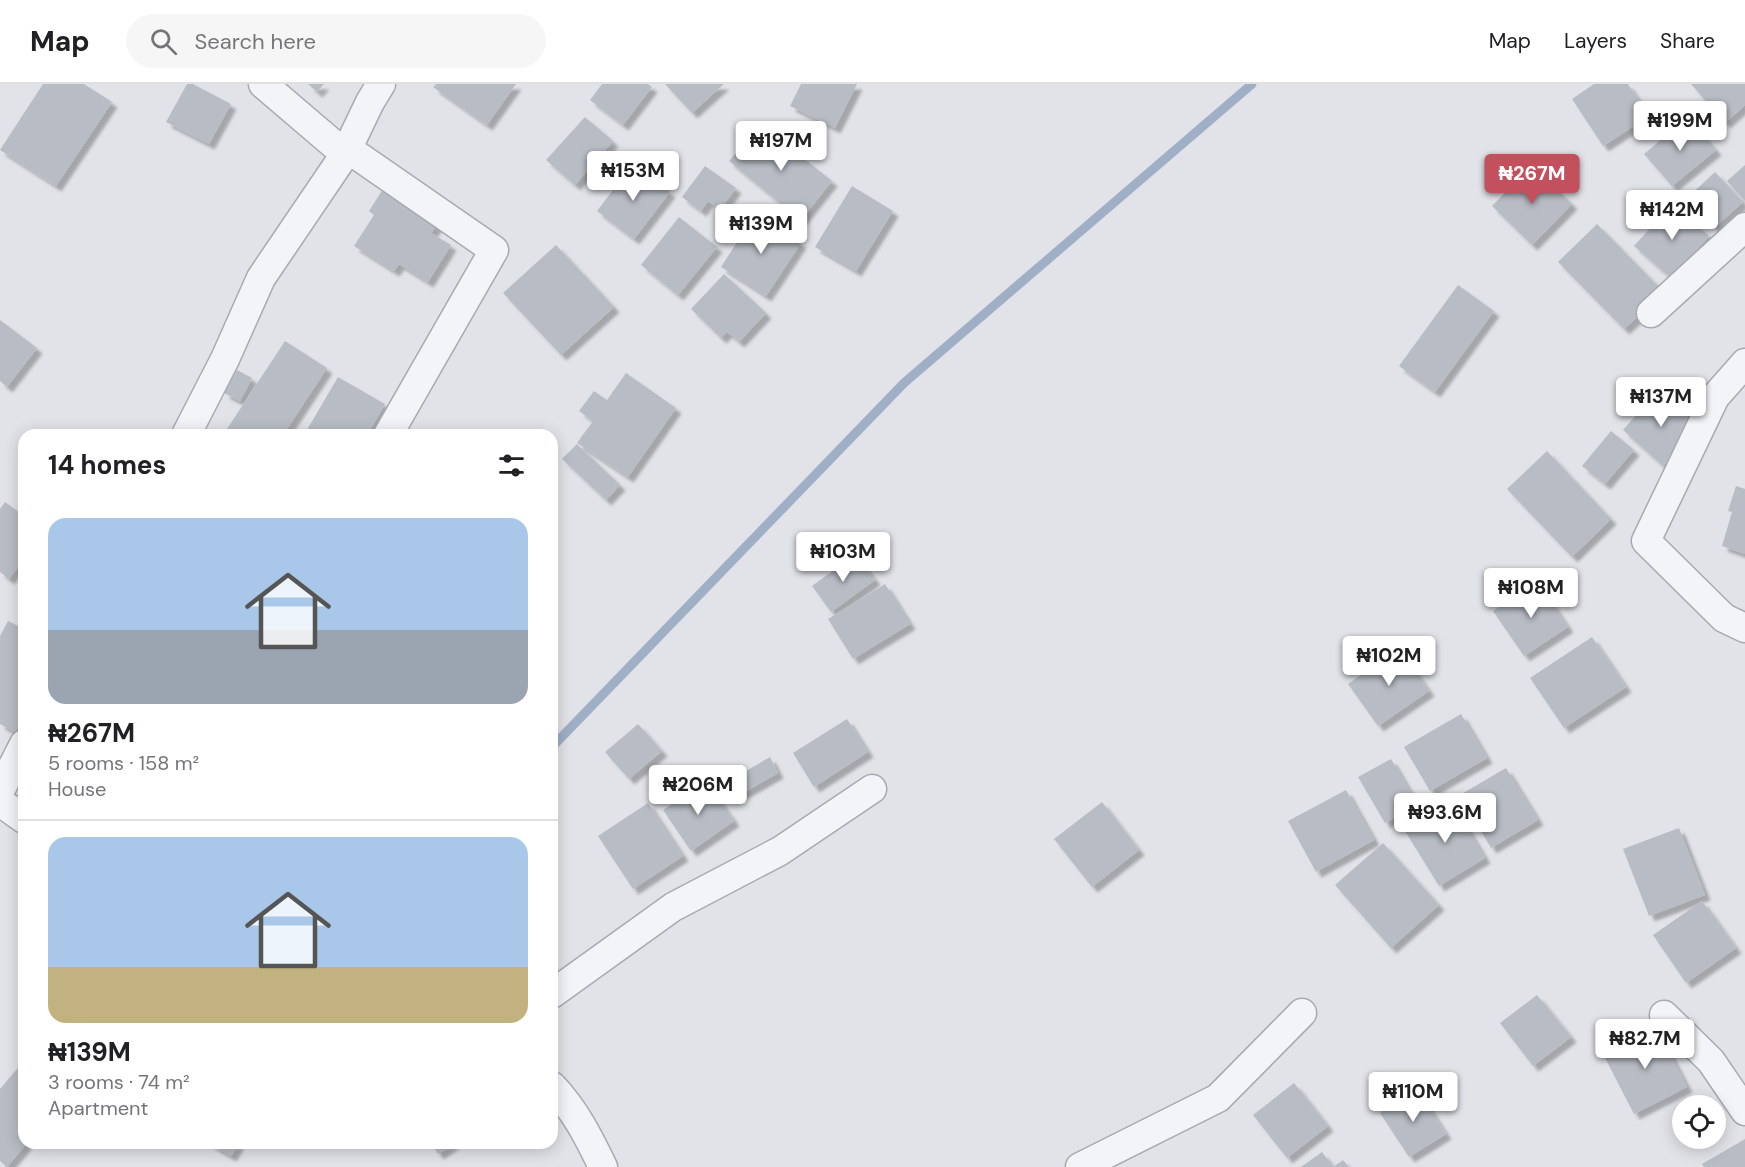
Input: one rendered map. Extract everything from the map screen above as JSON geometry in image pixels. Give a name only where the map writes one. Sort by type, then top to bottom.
[{"type":"street","points":[[263,84],[347,151],[494,250],[391,429]]},
{"type":"street","points":[[189,429],[225,358],[261,278],[347,151],[381,84]]},
{"type":"street","points":[[1651,313],[1745,227]]},
{"type":"street","points":[[1745,363],[1715,398],[1646,541],[1724,618],[1745,628]]},
{"type":"street","points":[[0,792],[18,756]]},
{"type":"street","points":[[558,990],[673,907],[780,851],[872,789]]},
{"type":"street","points":[[0,802],[18,815]]},
{"type":"street","points":[[1080,1167],[1218,1098],[1302,1013]]},
{"type":"street","points":[[1664,1015],[1711,1061],[1745,1111]]},
{"type":"street","points":[[558,1092],[580,1122],[603,1167]]},
{"type":"building","points":[[43,84],[84,84],[112,102],[56,186],[0,150]]},
{"type":"building","points":[[187,84],[193,84],[231,104],[209,144],[166,122]]},
{"type":"building","points":[[308,84],[324,84],[317,92]]},
{"type":"building","points":[[436,84],[516,84],[487,125],[433,87]]},
{"type":"building","points":[[602,84],[648,84],[652,87],[623,125],[590,100]]},
{"type":"building","points":[[665,84],[724,84],[692,113]]},
{"type":"building","points":[[801,84],[857,84],[835,128],[790,106]]},
{"type":"building","points":[[1594,84],[1628,84],[1649,116],[1603,146],[1572,99]]},
{"type":"building","points":[[1691,84],[1745,84],[1745,105],[1725,123]]},
{"type":"building","points":[[585,117],[613,141],[575,185],[546,160]]},
{"type":"building","points":[[1688,117],[1716,150],[1672,186],[1644,154]]},
{"type":"building","points":[[760,124],[832,181],[801,220],[729,161]]},
{"type":"building","points":[[632,165],[670,192],[634,239],[597,211]]},
{"type":"building","points":[[1532,165],[1572,204],[1532,245],[1492,206]]},
{"type":"building","points":[[1745,165],[1745,201],[1727,181]]},
{"type":"building","points":[[705,166],[736,188],[720,210],[708,201],[701,211],[682,197]]},
{"type":"building","points":[[1715,172],[1743,202],[1714,228],[1687,198]]},
{"type":"building","points":[[852,186],[893,211],[856,271],[815,247]]},
{"type":"building","points":[[383,189],[438,224],[431,233],[451,245],[428,282],[399,264],[394,271],[354,246],[374,215],[369,211]]},
{"type":"building","points":[[1672,204],[1709,236],[1671,278],[1634,246]]},
{"type":"building","points":[[756,213],[801,243],[766,296],[721,267]]},
{"type":"building","points":[[679,217],[717,247],[678,295],[641,265]]},
{"type":"building","points":[[1597,224],[1664,292],[1624,329],[1558,262]]},
{"type":"building","points":[[556,245],[614,307],[561,355],[503,293]]},
{"type":"building","points":[[724,274],[766,313],[739,342],[727,332],[721,338],[691,309]]},
{"type":"building","points":[[1458,285],[1494,311],[1435,392],[1399,366]]},
{"type":"building","points":[[0,320],[37,348],[7,387],[0,381]]},
{"type":"building","points":[[285,341],[327,368],[287,429],[227,429]]},
{"type":"building","points":[[237,370],[252,378],[240,401],[224,393]]},
{"type":"building","points":[[626,373],[676,408],[628,477],[577,443],[593,421],[579,411],[594,391],[607,400]]},
{"type":"building","points":[[338,377],[385,404],[370,429],[308,429]]},
{"type":"building","points":[[1659,389],[1700,426],[1663,466],[1623,430]]},
{"type":"building","points":[[1611,431],[1634,450],[1605,484],[1582,466]]},
{"type":"building","points":[[577,444],[620,485],[606,500],[562,459]]},
{"type":"building","points":[[1547,451],[1611,519],[1572,557],[1507,489]]},
{"type":"building","points":[[1736,486],[1745,489],[1745,554],[1722,546],[1732,512],[1728,511]]},
{"type":"building","points":[[5,502],[18,512],[18,567],[9,579],[0,572],[0,509]]},
{"type":"building","points":[[856,554],[875,580],[831,612],[812,586]]},
{"type":"building","points":[[1537,581],[1568,627],[1524,656],[1493,611]]},
{"type":"building","points":[[885,584],[910,624],[853,659],[828,619]]},
{"type":"building","points":[[8,621],[18,626],[18,726],[15,732],[0,724],[0,636]]},
{"type":"building","points":[[1592,637],[1626,687],[1564,728],[1530,678]]},
{"type":"building","points":[[1399,648],[1429,691],[1378,726],[1348,684]]},
{"type":"building","points":[[1461,714],[1487,758],[1430,791],[1404,747]]},
{"type":"building","points":[[847,719],[868,752],[814,787],[793,753]]},
{"type":"building","points":[[638,724],[662,751],[629,779],[605,752]]},
{"type":"building","points":[[770,757],[778,773],[736,797],[727,782]]},
{"type":"building","points":[[1391,759],[1418,805],[1385,823],[1358,777]]},
{"type":"building","points":[[1506,768],[1538,820],[1491,848],[1460,795]]},
{"type":"building","points":[[706,781],[734,821],[691,851],[663,810]]},
{"type":"building","points":[[1346,790],[1374,840],[1316,872],[1288,821]]},
{"type":"building","points":[[1102,802],[1139,850],[1092,887],[1054,839]]},
{"type":"building","points":[[648,803],[683,856],[633,889],[598,836]]},
{"type":"building","points":[[1452,803],[1485,858],[1439,886],[1405,831]]},
{"type":"building","points":[[1679,828],[1705,895],[1649,916],[1623,849]]},
{"type":"building","points":[[1383,843],[1439,905],[1391,948],[1335,885]]},
{"type":"building","points":[[1702,901],[1736,948],[1686,983],[1653,935]]},
{"type":"building","points":[[1537,995],[1571,1037],[1533,1066],[1500,1023]]},
{"type":"building","points":[[1656,1027],[1687,1087],[1634,1114],[1603,1054]]},
{"type":"building","points":[[18,1068],[18,1149],[22,1149],[7,1167],[0,1161],[0,1089]]},
{"type":"building","points":[[1294,1083],[1328,1126],[1287,1158],[1253,1115]]},
{"type":"building","points":[[1417,1089],[1446,1134],[1409,1157],[1380,1113]]},
{"type":"building","points":[[1745,1139],[1745,1167],[1704,1167],[1702,1164]]},
{"type":"building","points":[[219,1149],[235,1149],[231,1156]]},
{"type":"building","points":[[435,1149],[446,1149],[438,1154]]},
{"type":"building","points":[[1322,1152],[1333,1167],[1301,1167]]},
{"type":"building","points":[[1343,1160],[1349,1167],[1333,1167]]},
{"type":"waterway","points":[[558,741],[904,383],[1252,84]]}]
